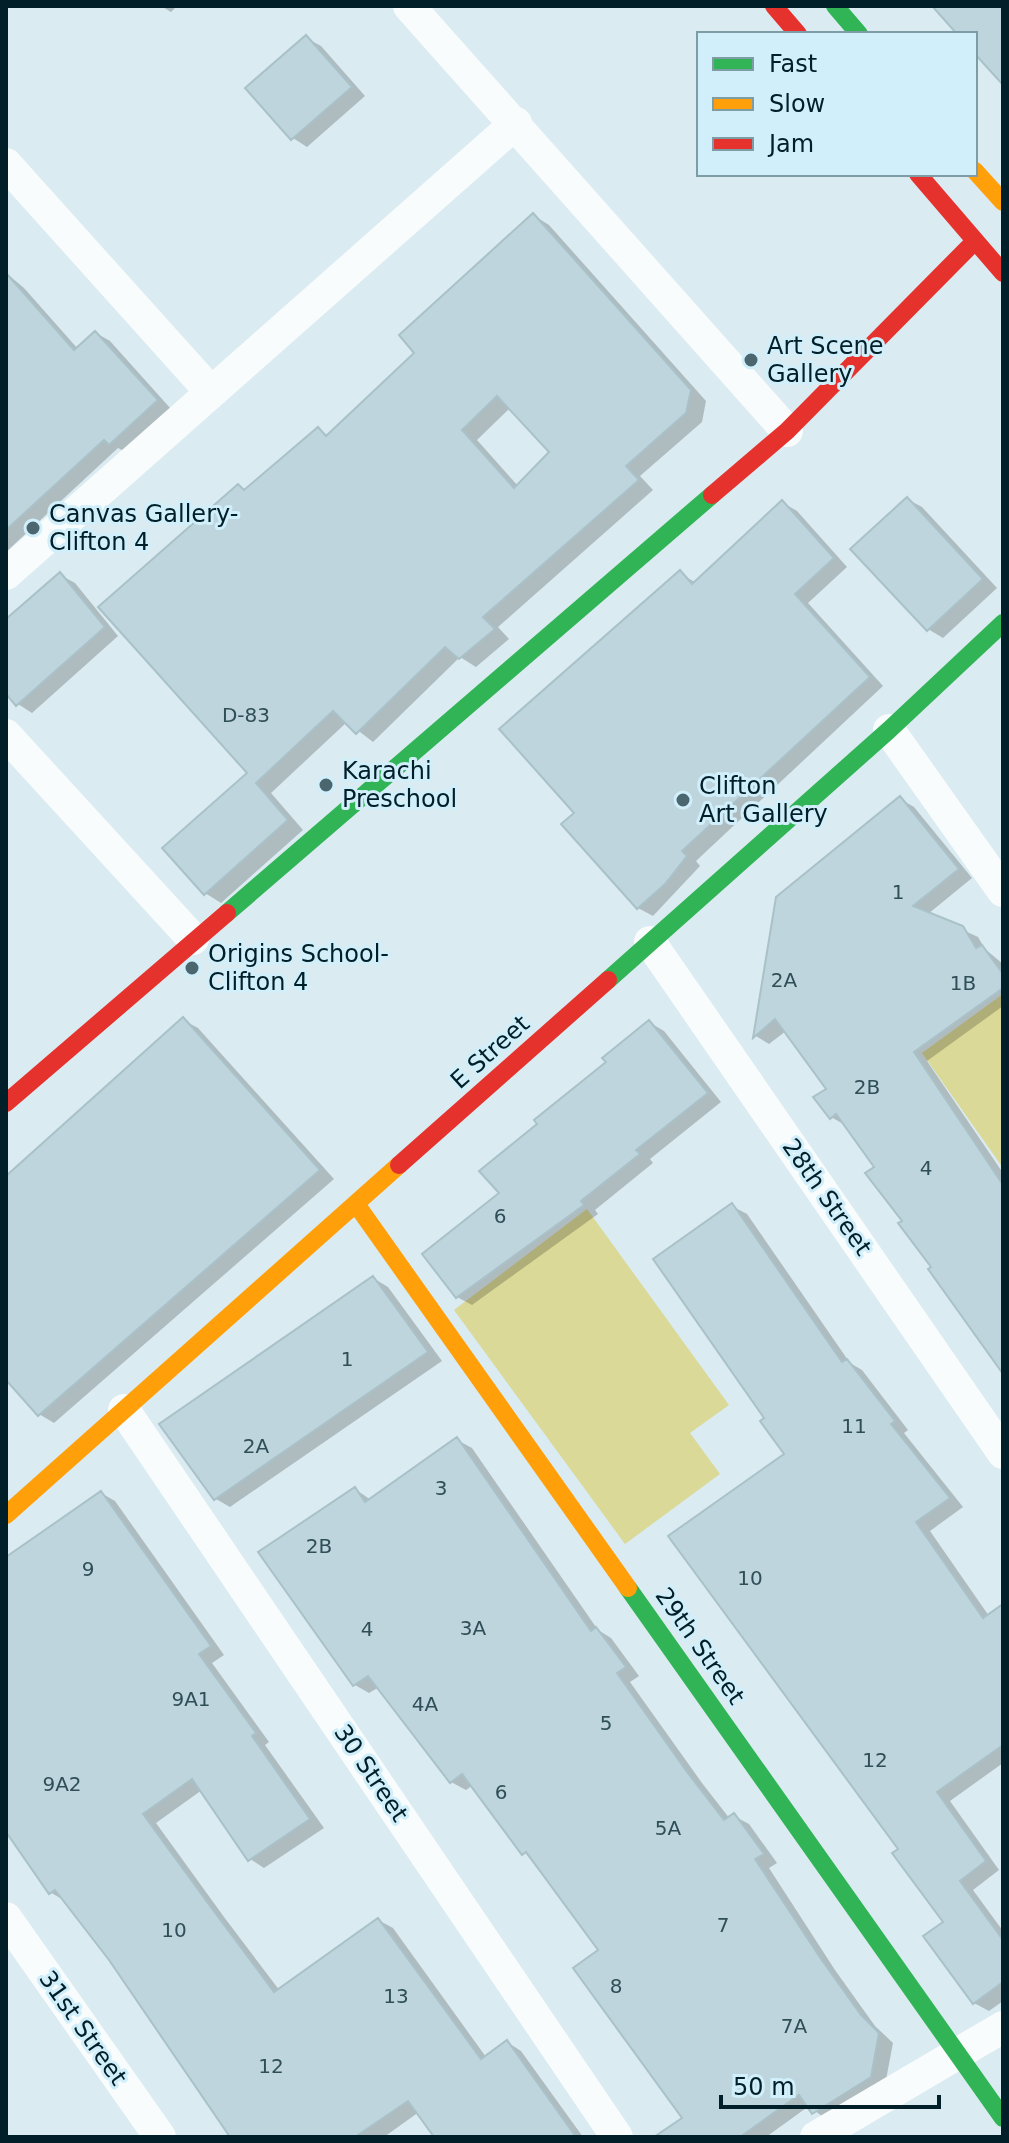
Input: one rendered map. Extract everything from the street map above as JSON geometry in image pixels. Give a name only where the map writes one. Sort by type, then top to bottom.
[{"type":"street","points":[[409,6],[787,431]]},
{"type":"street","points":[[774,6],[796,32]]},
{"type":"street","points":[[835,6],[857,32]]},
{"type":"street","points":[[6,574],[516,123]]},
{"type":"street","points":[[6,164],[211,392]]},
{"type":"street","points":[[977,173],[1003,202]]},
{"type":"street","points":[[920,176],[1003,273]]},
{"type":"street","points":[[6,1103],[787,431],[975,241]]},
{"type":"street","name":"E Street","points":[[6,1515],[889,730],[1003,623]]},
{"type":"street","points":[[889,730],[1003,891]]},
{"type":"street","points":[[6,735],[193,939]]},
{"type":"street","name":"28th Street","points":[[650,942],[1003,1453]]},
{"type":"street","name":"29th Street","points":[[356,1204],[1003,2118]]},
{"type":"street","name":"30 Street","points":[[124,1410],[617,2137]]},
{"type":"street","name":"31st Street","points":[[6,1918],[160,2137]]},
{"type":"street","points":[[816,2137],[1003,2027]]},
{"type":"shaded area","points":[[1003,994],[1003,1168],[922,1053]]},
{"type":"shaded area","points":[[587,1209],[729,1405],[690,1433],[720,1474],[625,1544],[454,1310]]},
{"type":"building","points":[[932,6],[1003,6],[1003,85],[977,56],[977,32],[955,32]]},
{"type":"building","points":[[306,35],[352,87],[291,140],[245,88]]},
{"type":"building","points":[[533,213],[691,390],[686,413],[626,466],[639,480],[483,617],[495,629],[459,659],[445,647],[356,734],[333,711],[256,783],[288,820],[204,895],[162,848],[247,773],[98,607],[238,484],[244,490],[318,427],[326,436],[414,353],[399,335]],"holes":[[[497,396],[549,452],[514,488],[462,430]]]},
{"type":"building","points":[[6,273],[74,350],[95,331],[158,400],[109,445],[104,440],[6,530]]},
{"type":"building","points":[[907,497],[983,579],[927,631],[850,549]]},
{"type":"building","points":[[782,500],[834,558],[795,594],[870,677],[682,851],[687,856],[665,884],[637,909],[561,824],[574,813],[499,729],[680,570],[692,584]]},
{"type":"building","points":[[60,572],[105,627],[16,706],[6,694],[6,619]]},
{"type":"building","points":[[900,796],[959,869],[913,906],[963,926],[976,948],[982,945],[1003,974],[1003,988],[914,1052],[1003,1185],[1003,1374],[928,1269],[931,1267],[898,1223],[902,1221],[865,1173],[874,1167],[836,1114],[830,1119],[813,1097],[826,1089],[775,1019],[753,1038],[776,897]]},
{"type":"building","points":[[183,1017],[320,1170],[38,1416],[6,1380],[6,1176]]},
{"type":"building","points":[[649,1020],[708,1093],[636,1150],[640,1154],[581,1201],[584,1205],[456,1298],[422,1254],[499,1193],[479,1171],[537,1124],[534,1120],[606,1062],[602,1058]]},
{"type":"building","points":[[732,1203],[842,1362],[847,1359],[895,1421],[891,1424],[950,1498],[916,1522],[983,1618],[1003,1604],[1003,1745],[937,1792],[986,1861],[960,1881],[1003,1940],[1003,1982],[973,2004],[923,1936],[943,1922],[892,1853],[898,1849],[668,1536],[784,1454],[760,1421],[764,1418],[653,1259]]},
{"type":"building","points":[[373,1276],[428,1352],[214,1500],[159,1424]]},
{"type":"building","points":[[457,1437],[591,1631],[596,1627],[626,1667],[617,1673],[687,1772],[724,1820],[734,1813],[764,1854],[755,1859],[821,1959],[861,2015],[879,2033],[871,2077],[812,2114],[799,2095],[740,2137],[654,2137],[682,2118],[573,1968],[598,1950],[526,1852],[522,1855],[462,1774],[450,1783],[368,1676],[353,1686],[258,1552],[355,1487],[365,1502]]},
{"type":"building","points":[[101,1491],[211,1646],[199,1654],[256,1733],[252,1736],[310,1819],[248,1861],[192,1779],[143,1814],[210,1906],[274,1992],[378,1918],[481,2059],[507,2040],[576,2137],[434,2137],[408,2101],[355,2137],[230,2137],[109,1960],[55,1890],[49,1894],[6,1832],[6,1557]]},
{"type":"traffic: fast","points":[[835,6],[857,32]]},
{"type":"traffic: fast","points":[[227,913],[712,495]]},
{"type":"traffic: fast","points":[[608,980],[889,730],[1003,623]]},
{"type":"traffic: fast","points":[[628,1588],[1003,2118]]},
{"type":"traffic: slow","points":[[977,173],[1003,202]]},
{"type":"traffic: slow","points":[[6,1515],[399,1165]]},
{"type":"traffic: slow","points":[[356,1204],[628,1588]]},
{"type":"traffic: jam","points":[[774,6],[796,32]]},
{"type":"traffic: jam","points":[[920,176],[1003,273]]},
{"type":"traffic: jam","points":[[712,495],[787,431],[975,241]]},
{"type":"traffic: jam","points":[[6,1103],[227,913]]},
{"type":"traffic: jam","points":[[399,1165],[608,980]]},
{"type":"place","name":"Art Scene Gallery","points":[[751,360]]},
{"type":"place","name":"Canvas Gallery- Clifton 4","points":[[33,528]]},
{"type":"place","name":"Karachi Preschool","points":[[326,785]]},
{"type":"place","name":"Clifton Art Gallery","points":[[683,800]]},
{"type":"place","name":"Origins School- Clifton 4","points":[[192,968]]}]
